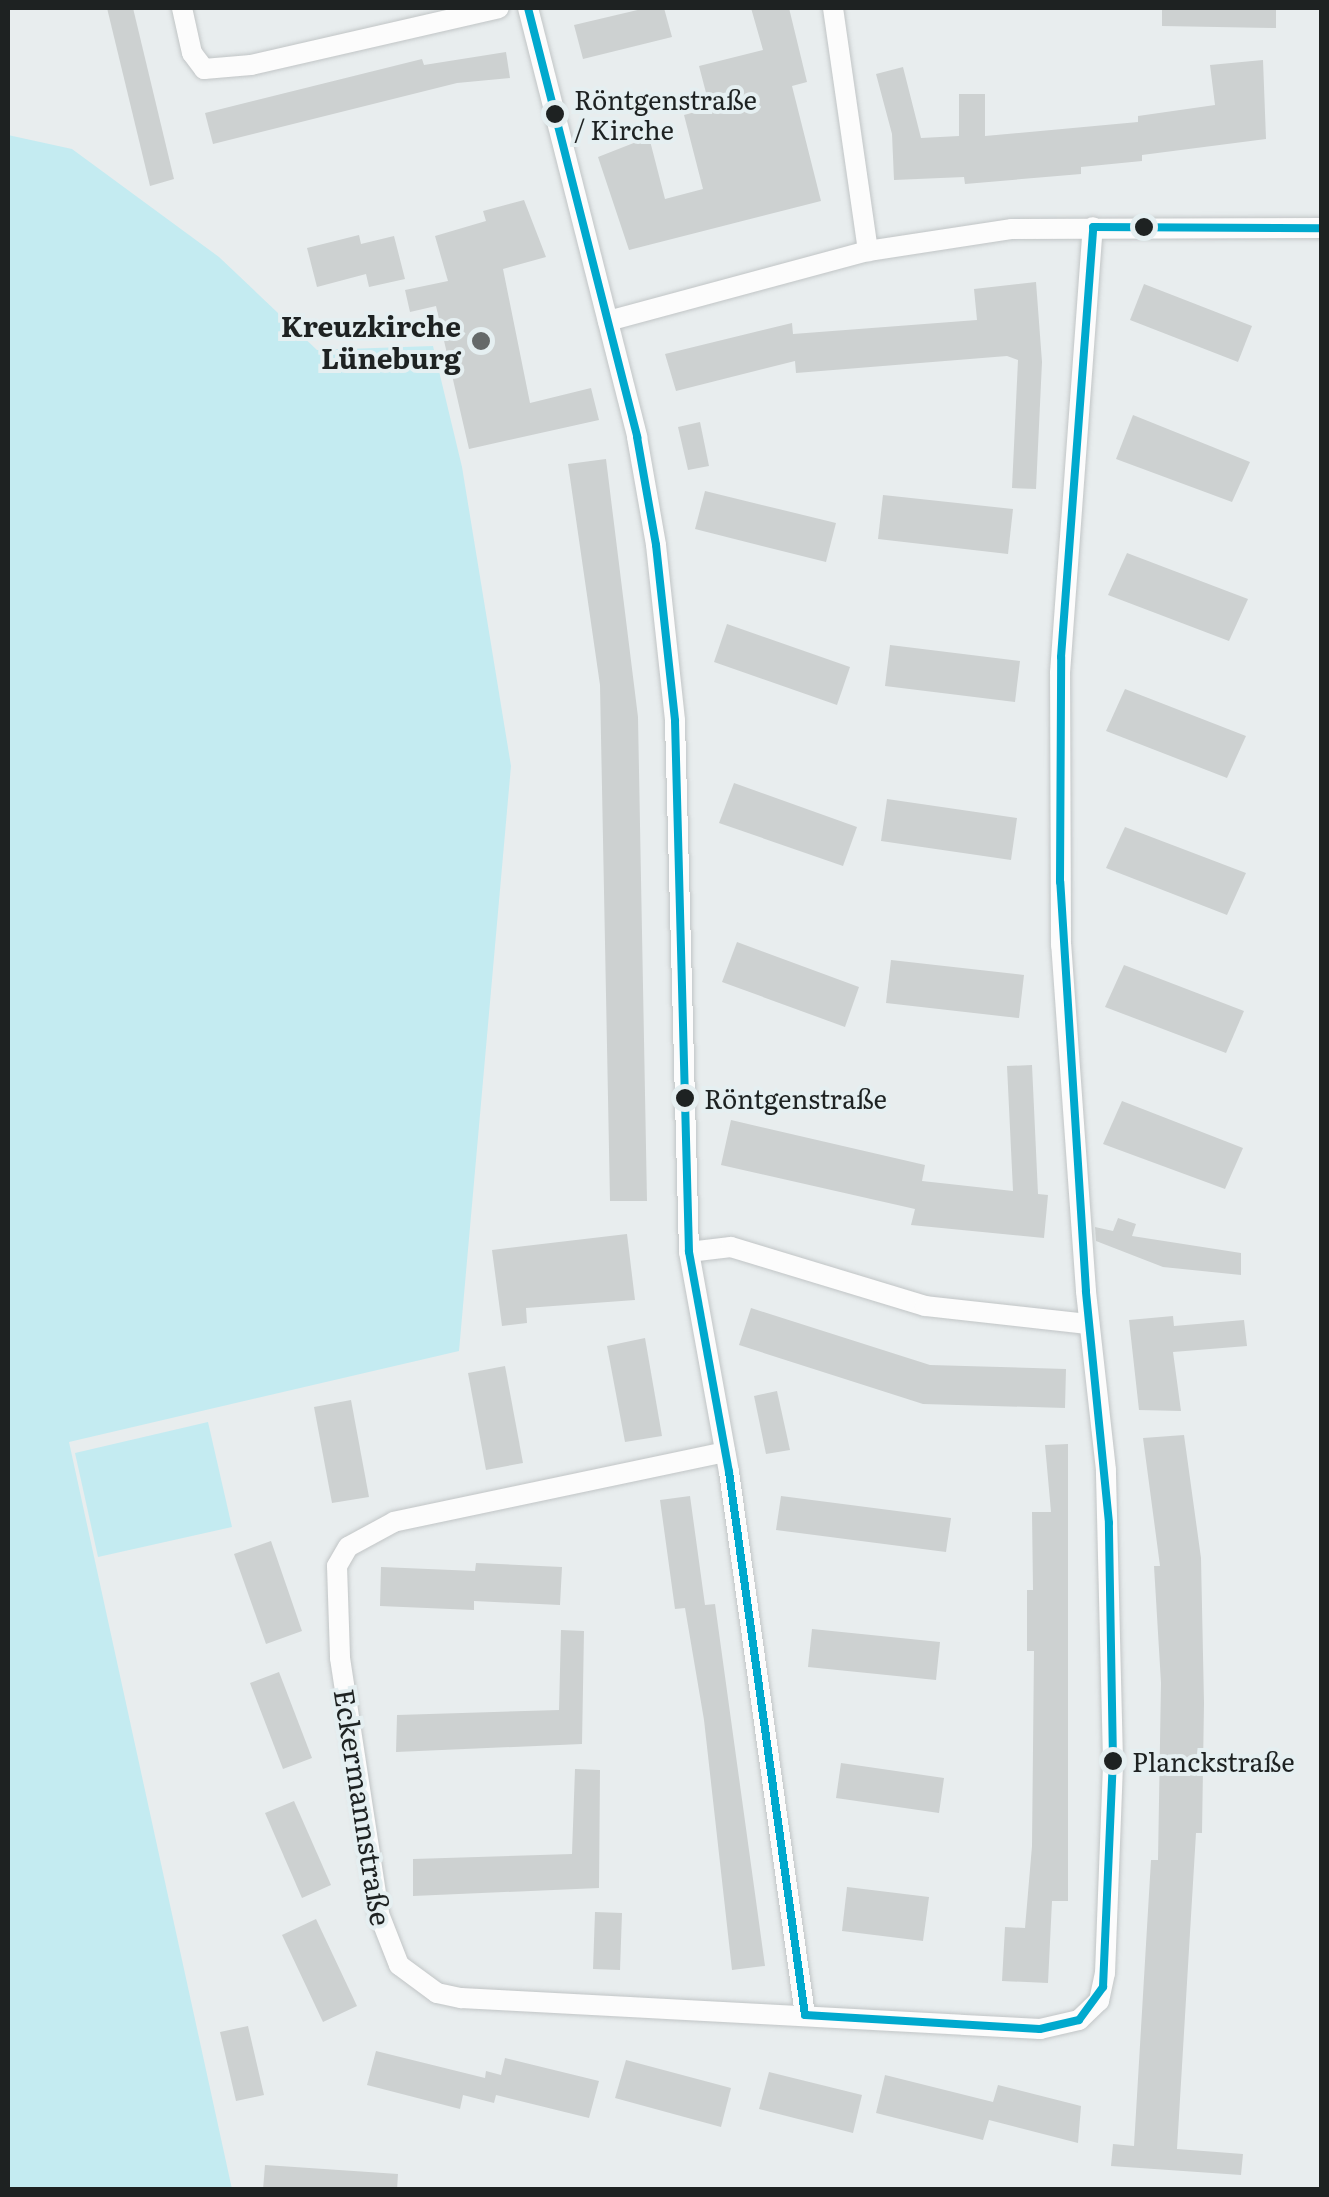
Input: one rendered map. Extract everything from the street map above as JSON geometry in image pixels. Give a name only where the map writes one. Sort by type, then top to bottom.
[{"type":"street","points":[[182,8],[192,53],[204,69],[261,63],[499,8]]},
{"type":"street","points":[[528,8],[648,494],[672,675],[690,1252],[725,1452],[805,2015]]},
{"type":"street","points":[[833,8],[868,250]]},
{"type":"street","points":[[690,1252],[730,1247],[925,1306],[1090,1324],[1062,970],[1060,673],[1093,227]]},
{"type":"street","points":[[608,321],[868,250],[1012,228],[1322,228]]},
{"type":"street","name":"Eckermannstraße","points":[[725,1452],[373,1529],[348,1548],[337,1566],[340,1658],[379,1914],[394,1958],[410,1978],[461,1998],[1040,2029],[1079,2020],[1103,1988],[1112,1785],[1111,1587],[1090,1324]]},
{"type":"shaded area","points":[[8,135],[72,149],[219,257],[317,350],[433,346],[462,467],[511,766],[459,1351],[69,1442],[232,2189],[8,2189]]},
{"type":"shaded area","points":[[208,1422],[232,1527],[98,1557],[75,1453]]},
{"type":"building","points":[[107,8],[133,8],[174,179],[150,186]]},
{"type":"building","points":[[646,8],[664,8],[672,37],[583,59],[574,25]]},
{"type":"building","points":[[751,8],[789,8],[807,82],[792,86],[821,201],[629,250],[598,157],[649,137],[665,199],[703,189],[684,115],[710,108],[699,66],[763,50]]},
{"type":"building","points":[[1162,8],[1276,8],[1276,28],[1162,26]]},
{"type":"building","points":[[506,52],[510,78],[457,83],[213,144],[205,113],[422,59],[424,65]]},
{"type":"building","points":[[1263,60],[1266,139],[1142,155],[1142,161],[1081,167],[1081,174],[965,184],[964,177],[894,180],[892,134],[876,74],[903,67],[921,138],[959,136],[959,94],[985,94],[985,136],[1138,122],[1138,116],[1215,105],[1210,65]]},
{"type":"building","name":"Kreuzkirche Lüneburg","points":[[524,200],[546,257],[503,269],[530,403],[591,388],[599,420],[469,449],[436,306],[410,312],[405,290],[448,281],[435,236],[486,221],[483,211]]},
{"type":"building","points":[[359,235],[361,244],[394,236],[405,279],[369,287],[366,274],[317,287],[307,248]]},
{"type":"building","points":[[1036,282],[1042,362],[1036,489],[1012,488],[1018,360],[1007,356],[796,373],[795,361],[676,391],[665,354],[792,323],[793,334],[977,320],[974,289]]},
{"type":"building","points":[[1144,284],[1252,326],[1238,362],[1130,320]]},
{"type":"building","points":[[1133,415],[1250,462],[1232,502],[1116,459]]},
{"type":"building","points":[[700,422],[709,466],[688,470],[678,427]]},
{"type":"building","points":[[606,459],[638,717],[647,1201],[610,1201],[600,685],[568,464]]},
{"type":"building","points":[[705,491],[836,523],[826,562],[695,529]]},
{"type":"building","points":[[883,495],[1013,509],[1008,554],[878,539]]},
{"type":"building","points":[[1127,553],[1248,599],[1229,641],[1108,595]]},
{"type":"building","points":[[727,624],[850,667],[837,705],[714,662]]},
{"type":"building","points":[[890,645],[1020,661],[1015,702],[885,686]]},
{"type":"building","points":[[1125,689],[1246,736],[1227,778],[1106,731]]},
{"type":"building","points":[[734,783],[857,827],[843,866],[719,823]]},
{"type":"building","points":[[887,799],[1017,818],[1011,860],[881,841]]},
{"type":"building","points":[[1125,827],[1246,873],[1227,915],[1106,868]]},
{"type":"building","points":[[737,942],[859,987],[845,1027],[722,982]]},
{"type":"building","points":[[891,960],[1024,975],[1019,1018],[886,1003]]},
{"type":"building","points":[[1124,965],[1244,1011],[1226,1053],[1105,1007]]},
{"type":"building","points":[[1032,1065],[1038,1194],[1048,1195],[1044,1238],[911,1225],[915,1209],[721,1165],[731,1120],[925,1165],[922,1181],[1013,1191],[1007,1066]]},
{"type":"building","points":[[1122,1101],[1243,1148],[1225,1189],[1103,1144]]},
{"type":"building","points":[[1118,1218],[1136,1224],[1132,1236],[1241,1253],[1241,1275],[1163,1267],[1096,1241],[1095,1227],[1113,1231]]},
{"type":"building","points":[[627,1234],[635,1300],[526,1308],[527,1323],[502,1326],[492,1250]]},
{"type":"building","points":[[751,1308],[930,1365],[1066,1369],[1065,1408],[923,1404],[739,1345]]},
{"type":"building","points":[[1173,1316],[1174,1326],[1244,1320],[1247,1346],[1173,1352],[1181,1411],[1139,1410],[1129,1320]]},
{"type":"building","points":[[645,1338],[662,1436],[625,1442],[607,1346]]},
{"type":"building","points":[[505,1366],[523,1463],[486,1470],[468,1373]]},
{"type":"building","points":[[777,1391],[790,1450],[766,1454],[754,1396]]},
{"type":"building","points":[[351,1400],[369,1497],[332,1503],[314,1407]]},
{"type":"building","points":[[1184,1435],[1201,1558],[1204,1703],[1202,1833],[1196,1833],[1177,2149],[1243,2154],[1241,2175],[1111,2166],[1113,2144],[1134,2146],[1151,1860],[1158,1860],[1161,1683],[1154,1566],[1160,1566],[1143,1438]]},
{"type":"building","points":[[1068,1444],[1068,1901],[1052,1901],[1048,1983],[1002,1981],[1005,1927],[1025,1928],[1032,1846],[1034,1651],[1027,1651],[1027,1590],[1033,1590],[1032,1512],[1051,1512],[1045,1445]]},
{"type":"building","points":[[690,1496],[705,1605],[715,1604],[765,1966],[732,1970],[704,1720],[685,1608],[675,1609],[660,1500]]},
{"type":"building","points":[[781,1496],[951,1518],[946,1552],[776,1530]]},
{"type":"building","points":[[271,1541],[302,1631],[266,1644],[234,1554]]},
{"type":"building","points":[[476,1563],[562,1567],[560,1605],[474,1601],[474,1610],[380,1606],[381,1567],[475,1571]]},
{"type":"building","points":[[812,1629],[940,1642],[936,1680],[808,1667]]},
{"type":"building","points":[[561,1630],[584,1631],[582,1744],[396,1752],[397,1715],[559,1710]]},
{"type":"building","points":[[279,1672],[312,1758],[283,1769],[250,1683]]},
{"type":"building","points":[[841,1763],[944,1778],[939,1813],[836,1798]]},
{"type":"building","points":[[575,1769],[600,1770],[599,1888],[413,1896],[413,1859],[572,1854]]},
{"type":"building","points":[[294,1801],[331,1885],[302,1898],[265,1813]]},
{"type":"building","points":[[847,1887],[929,1897],[923,1941],[842,1931]]},
{"type":"building","points":[[595,1912],[622,1913],[620,1970],[593,1969]]},
{"type":"building","points":[[316,1919],[357,2006],[323,2022],[282,1935]]},
{"type":"building","points":[[248,2026],[264,2095],[236,2101],[220,2032]]},
{"type":"building","points":[[376,2051],[485,2078],[486,2071],[501,2075],[505,2058],[599,2081],[589,2118],[496,2095],[494,2103],[463,2095],[460,2109],[367,2085]]},
{"type":"building","points":[[626,2060],[731,2088],[721,2127],[615,2098]]},
{"type":"building","points":[[769,2072],[862,2095],[853,2133],[759,2109]]},
{"type":"building","points":[[885,2075],[993,2102],[998,2085],[1081,2106],[1078,2143],[989,2120],[983,2140],[876,2113]]},
{"type":"building","points":[[265,2165],[398,2174],[397,2190],[263,2190]]},
{"type":"transit line","points":[[528,8],[637,437],[656,545],[675,721],[689,1252],[729,1472],[805,2015]]},
{"type":"transit line","points":[[1093,227],[1322,228]]},
{"type":"transit line","points":[[805,2015],[1040,2029],[1079,2020],[1103,1987],[1113,1761],[1109,1523],[1086,1291],[1060,882],[1061,657],[1093,227]]},
{"type":"place","name":"Röntgenstraße / Kirche","points":[[555,114]]},
{"type":"place","name":"Kreuzkirche Lüneburg","points":[[481,341]]},
{"type":"place","name":"Röntgenstraße","points":[[685,1098]]},
{"type":"place","name":"Planckstraße","points":[[1113,1761]]}]
